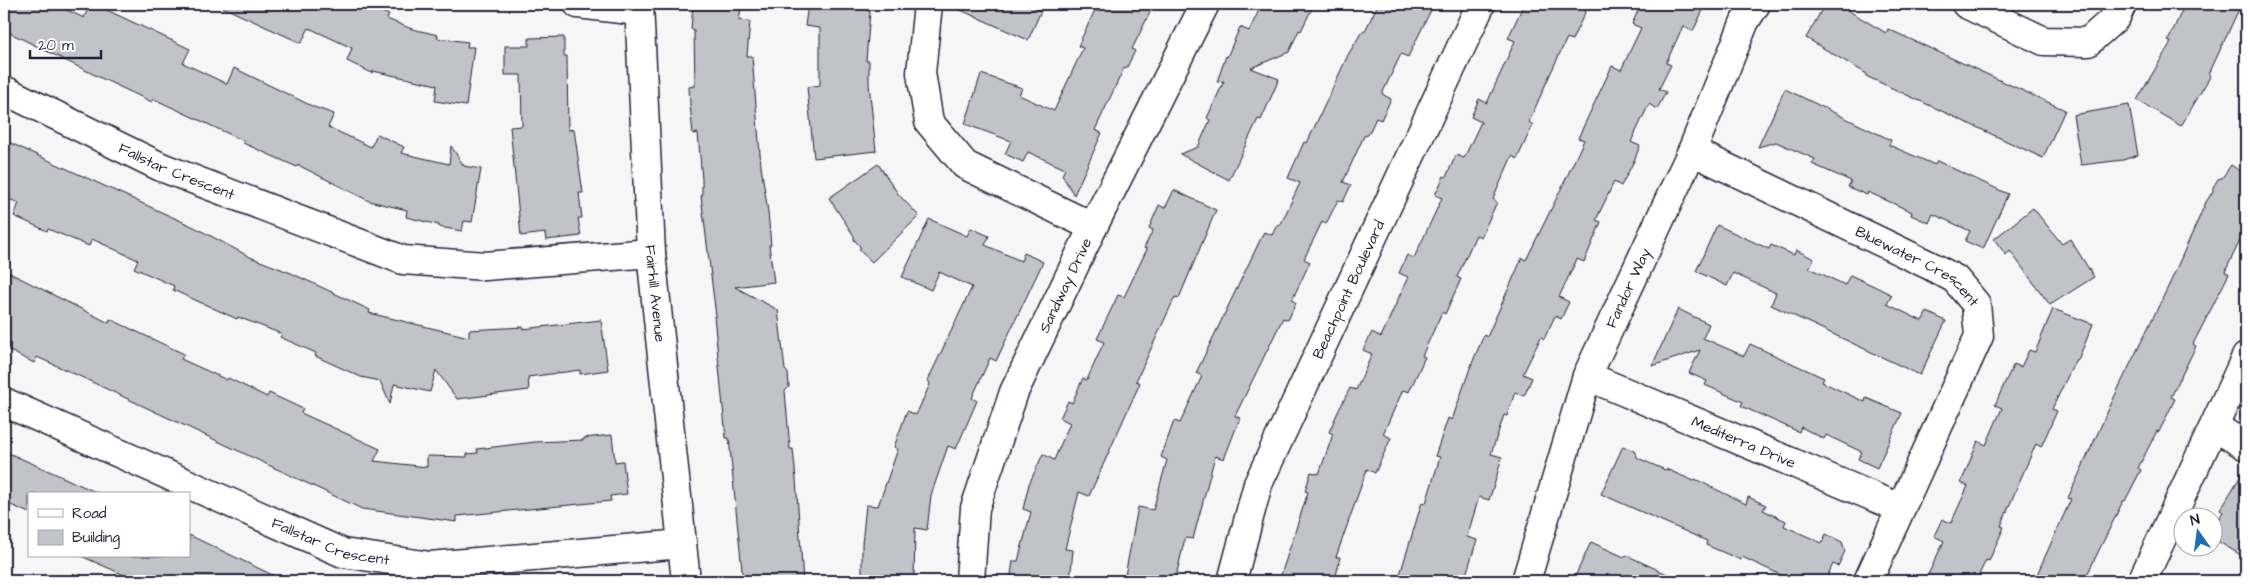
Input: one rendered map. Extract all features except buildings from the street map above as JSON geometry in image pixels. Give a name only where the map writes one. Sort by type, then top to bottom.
[{"type":"street","points":[[578,4],[639,7]]},
{"type":"street","points":[[928,4],[921,73],[929,122],[965,165],[1093,227]]},
{"type":"street","name":"Sandway Drive","points":[[970,581],[975,508],[1014,392],[1093,227],[1205,4]]},
{"type":"street","name":"Beachpoint Boulevard","points":[[1232,581],[1258,484],[1481,4]]},
{"type":"street","name":"Fandor Way","points":[[1526,581],[1587,376],[1692,151],[1745,21],[1756,4]]},
{"type":"street","points":[[1966,4],[2044,41],[2088,42],[2116,17],[2122,4]]},
{"type":"street","name":"Fairhill Avenue","points":[[639,7],[651,253],[686,581]]},
{"type":"street","name":"Fallstar Crescent","points":[[4,90],[161,166],[403,260],[485,266],[651,253]]},
{"type":"street","name":"Bluewater Crescent","points":[[1692,151],[1931,266],[1955,279],[1976,304],[1979,336],[1868,581]]},
{"type":"street","points":[[2142,581],[2246,357]]},
{"type":"street","name":"Mediterra Drive","points":[[1587,376],[1900,508]]},
{"type":"street","name":"Fallstar Crescent","points":[[4,402],[343,553],[430,566],[682,544]]},
{"type":"street","points":[[2215,427],[2246,446]]}]
